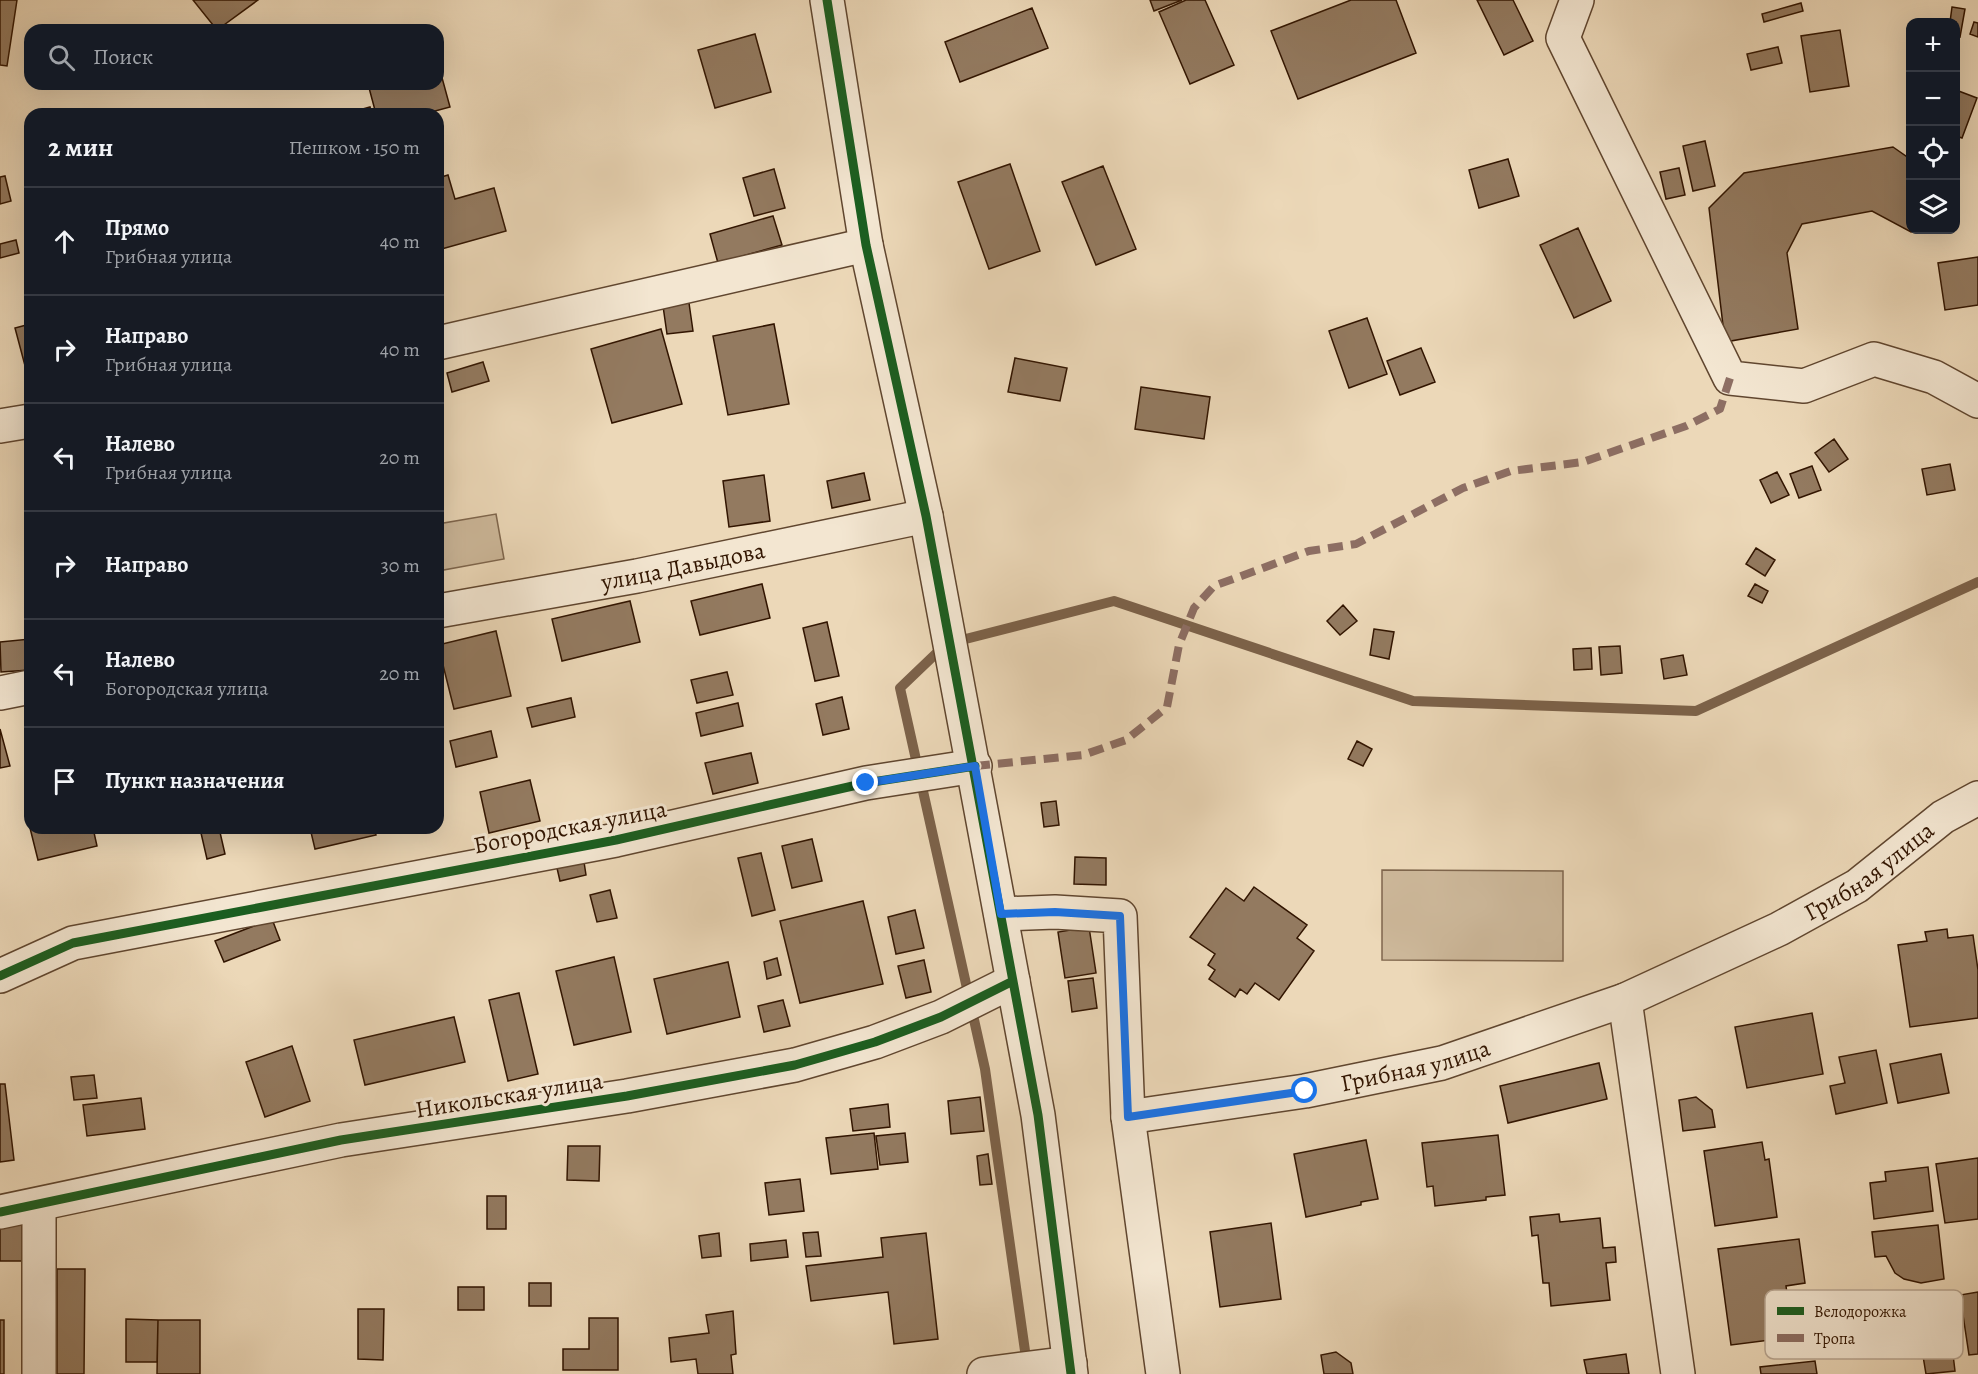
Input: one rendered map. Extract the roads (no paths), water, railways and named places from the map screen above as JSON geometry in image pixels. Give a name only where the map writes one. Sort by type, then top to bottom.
[{"type":"street","points":[[827,0],[866,245],[927,516],[1038,1115],[1070,1368],[984,1374]]},
{"type":"street","points":[[1577,0],[1563,38],[1730,378],[1804,386],[1874,359],[1934,377],[1978,401]]},
{"type":"street","points":[[444,342],[866,245]]},
{"type":"street","points":[[0,426],[24,422]]},
{"type":"street","name":"улица Давыдова","points":[[444,610],[637,576],[927,516]]},
{"type":"street","points":[[0,693],[24,688]]},
{"type":"street","name":"Богородская улица","points":[[0,976],[73,943],[616,840],[866,783],[975,766]]},
{"type":"street","name":"Грибная улица","points":[[1128,1117],[1305,1091],[1442,1063],[1625,1000],[1779,929],[1857,886],[1943,817],[1978,798]]},
{"type":"street","points":[[1001,914],[1055,912],[1120,916],[1128,1117],[1163,1374]]},
{"type":"street","name":"Никольская улица","points":[[0,1212],[341,1140],[627,1096],[795,1065],[875,1042],[941,1017],[1013,981]]},
{"type":"street","points":[[1625,1000],[1678,1374]]},
{"type":"street","points":[[39,1205],[39,1374]]},
{"type":"waterway","points":[[1027,1365],[985,1069],[900,688],[946,644],[1114,601],[1413,701],[1696,711],[1978,582]]}]
